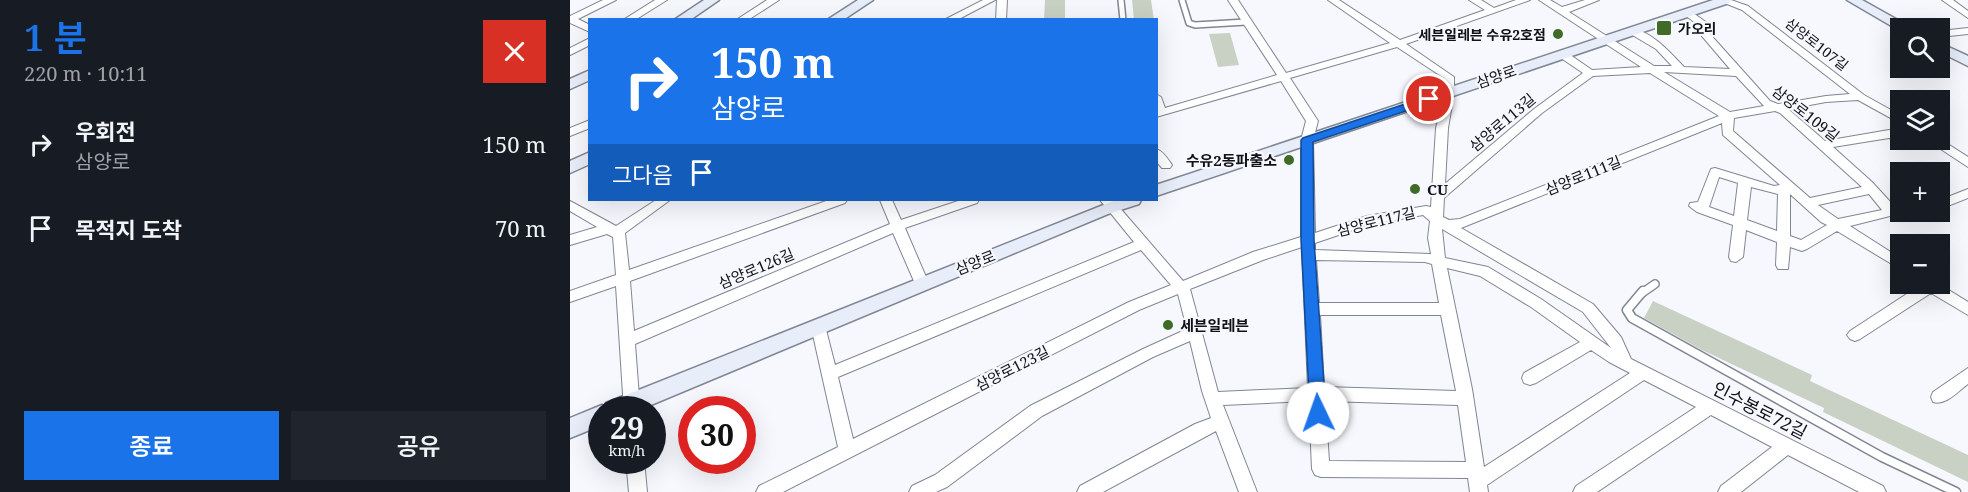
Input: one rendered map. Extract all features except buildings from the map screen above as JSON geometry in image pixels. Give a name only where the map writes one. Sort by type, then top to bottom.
[{"type":"main road","points":[[683,18],[713,0]]},
{"type":"main road","points":[[836,18],[867,0]]},
{"type":"main road","name":"삼양로","points":[[1158,190],[1724,0]]},
{"type":"main road","points":[[1853,0],[1890,20]]},
{"type":"main road","points":[[1950,52],[1968,62]]},
{"type":"main road","points":[[570,85],[588,75]]},
{"type":"main road","points":[[570,168],[588,158]]},
{"type":"main road","name":"삼양로","points":[[652,396],[922,284],[1109,203],[1125,201]]},
{"type":"main road","points":[[570,428],[588,421]]},
{"type":"street","points":[[571,19],[611,0]]},
{"type":"street","points":[[630,18],[662,0]]},
{"type":"street","points":[[743,18],[774,0]]},
{"type":"street","points":[[952,18],[990,0]]},
{"type":"street","points":[[1001,18],[1002,0]]},
{"type":"street","points":[[1233,0],[1312,121],[1307,140],[1308,248],[1321,469],[1478,481],[1644,372]]},
{"type":"street","points":[[1333,0],[1449,76],[1449,93]]},
{"type":"street","points":[[1474,0],[1493,11]]},
{"type":"street","points":[[1159,113],[1400,43],[1525,0]]},
{"type":"street","points":[[1544,0],[1728,116],[1826,99],[1860,97]]},
{"type":"street","points":[[1561,11],[1594,0]]},
{"type":"street","name":"삼양로107길","points":[[1724,0],[1745,8],[1860,97],[1890,114]]},
{"type":"street","points":[[1947,0],[1968,15]]},
{"type":"street","name":"삼양로109길","points":[[1686,12],[1707,27],[1704,33],[1766,103],[1784,111],[1890,206]]},
{"type":"street","points":[[571,19],[588,27]]},
{"type":"street","points":[[1632,31],[1660,47],[1681,70]]},
{"type":"street","points":[[1950,33],[1968,31]]},
{"type":"street","points":[[570,52],[588,42]]},
{"type":"street","points":[[1562,54],[1590,73],[1681,70],[1741,74]]},
{"type":"street","name":"삼양로113길","points":[[1437,197],[1538,111],[1590,73]]},
{"type":"street","name":"삼양로117길","points":[[1449,93],[1442,128],[1436,238],[1478,481]]},
{"type":"street","points":[[1728,116],[1727,132],[1788,189],[1826,219],[1838,224],[1890,258]]},
{"type":"street","name":"삼양로111길","points":[[1436,219],[1448,225],[1462,223],[1728,116]]},
{"type":"street","points":[[570,132],[588,124]]},
{"type":"street","points":[[1823,145],[1890,134]]},
{"type":"street","points":[[1950,150],[1966,160]]},
{"type":"street","points":[[1158,155],[1166,165]]},
{"type":"street","points":[[1788,189],[1774,190],[1715,172],[1699,208],[1802,246],[1838,224],[1890,212]]},
{"type":"street","points":[[1736,257],[1745,181]]},
{"type":"street","points":[[1783,265],[1782,239],[1788,189]]},
{"type":"street","points":[[1808,203],[1872,189]]},
{"type":"street","points":[[1950,201],[1968,193]]},
{"type":"street","points":[[570,240],[613,230],[662,201]]},
{"type":"street","points":[[570,297],[838,201]]},
{"type":"street","points":[[886,201],[922,284]]},
{"type":"street","name":"삼양로126길","points":[[628,340],[897,226],[970,201]]},
{"type":"street","points":[[1109,203],[1186,294],[1213,399],[1248,492]]},
{"type":"street","points":[[570,205],[620,235],[628,340],[626,396]]},
{"type":"street","name":"삼양로117길","points":[[1308,248],[1367,221],[1426,210],[1436,219]]},
{"type":"street","points":[[1436,219],[1588,308],[1616,341],[1625,363]]},
{"type":"street","points":[[829,374],[1143,244]]},
{"type":"street","name":"삼양로117길","points":[[1178,287],[1258,256],[1308,248],[1425,257],[1439,262]]},
{"type":"street","name":"인수봉로72길","points":[[1439,262],[1483,271],[1536,303],[1614,358],[1877,492]]},
{"type":"street","name":"삼양로123길","points":[[765,492],[1134,306],[1178,287]]},
{"type":"street","points":[[1856,335],[1916,294]]},
{"type":"street","points":[[1946,294],[1968,309]]},
{"type":"street","points":[[1312,309],[1447,309]]},
{"type":"street","points":[[818,326],[848,452]]},
{"type":"street","points":[[918,492],[941,481],[1036,411],[1148,352],[1195,332]]},
{"type":"street","points":[[1530,378],[1592,342]]},
{"type":"street","points":[[1939,397],[1968,375]]},
{"type":"street","points":[[1213,399],[1317,394],[1465,398]]},
{"type":"street","points":[[1582,492],[1711,406]]},
{"type":"street","points":[[1086,492],[1201,429],[1222,421]]},
{"type":"street","points":[[1727,492],[1787,445]]},
{"type":"street","points":[[636,474],[638,492]]},
{"type":"lane","points":[[1122,0],[1123,18]]},
{"type":"lane","points":[[1182,0],[1189,23],[1195,25],[1246,22]]},
{"type":"lane","points":[[1655,284],[1646,288],[1627,310],[1632,318],[1882,457],[1956,492]]},
{"type":"place","name":"가오리","points":[[1664,28]]},
{"type":"place","name":"세븐일레븐 수유2호점","points":[[1558,34]]},
{"type":"place","name":"수유2동파출소","points":[[1289,160]]},
{"type":"place","name":"CU","points":[[1415,189]]},
{"type":"place","name":"세븐일레븐","points":[[1168,325]]},
{"type":"route","points":[[1318,413],[1308,240],[1307,140],[1429,99]]}]
